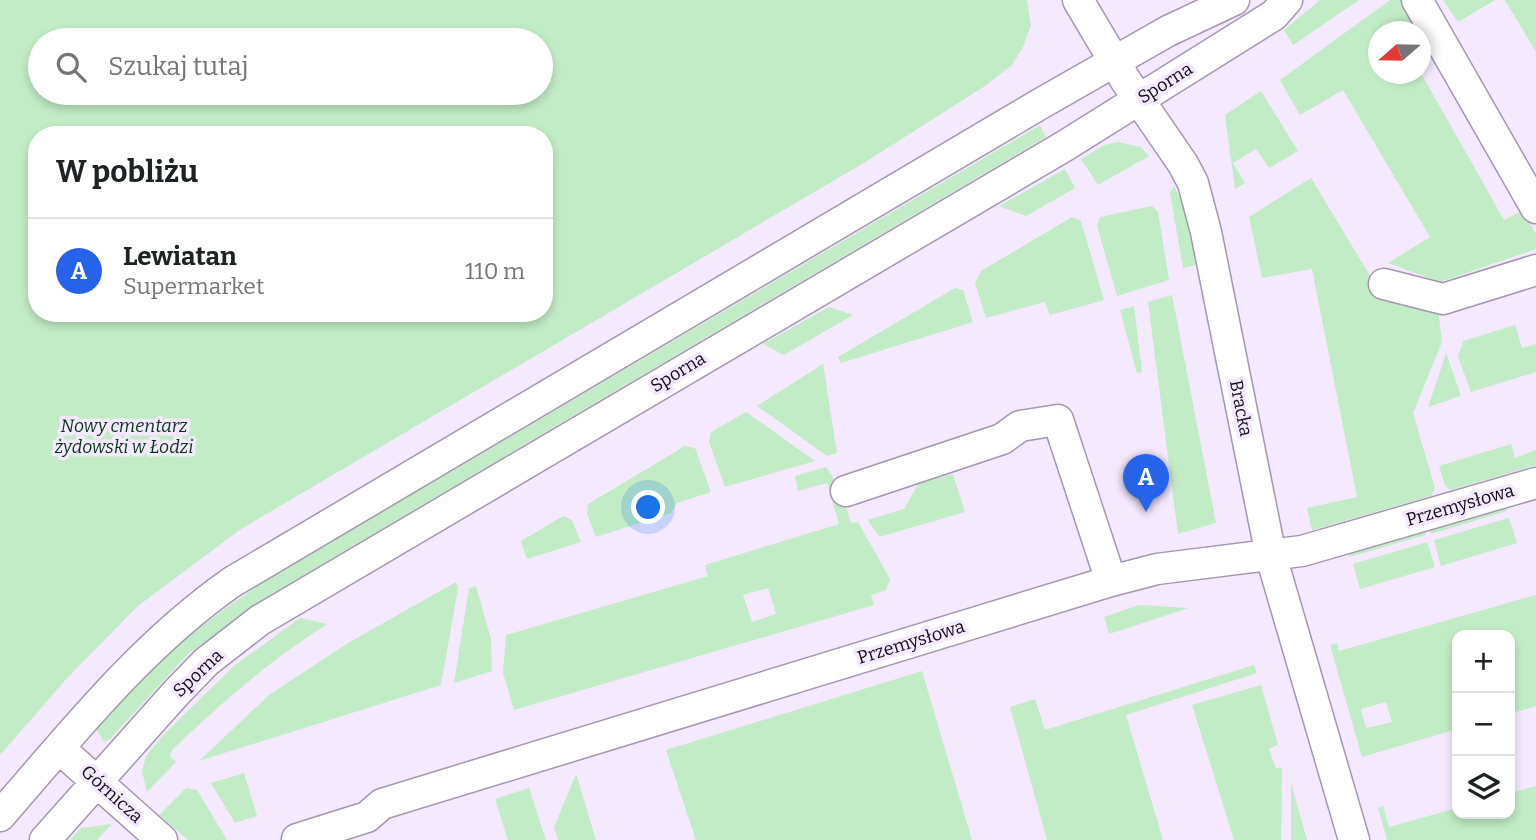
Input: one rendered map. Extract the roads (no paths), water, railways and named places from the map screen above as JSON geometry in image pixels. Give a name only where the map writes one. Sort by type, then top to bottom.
[{"type":"street","name":"Bracka","points":[[1078,0],[1139,100],[1175,151],[1197,196],[1271,556],[1354,840]]},
{"type":"street","points":[[0,816],[144,656],[184,618],[232,582],[1115,62],[1234,0]]},
{"type":"street","name":"Sporna","points":[[45,840],[206,662],[260,620],[1139,100],[1274,15],[1287,0]]},
{"type":"street","points":[[1417,0],[1536,208]]},
{"type":"street","points":[[1384,284],[1443,299],[1536,270]]},
{"type":"street","points":[[846,491],[1002,439],[1020,426],[1058,420],[1111,582]]},
{"type":"street","name":"Przemysłowa","points":[[297,839],[367,817],[382,804],[524,758],[1111,582],[1157,569],[1302,551],[1536,483]]},
{"type":"street","name":"Górnicza","points":[[60,749],[162,840]]},
{"type":"place","name":"Lewiatan","points":[[1146,512]]},
{"type":"park label","name":"Nowy cmentarz żydowski w Łodzi","points":[[124,436]]}]
